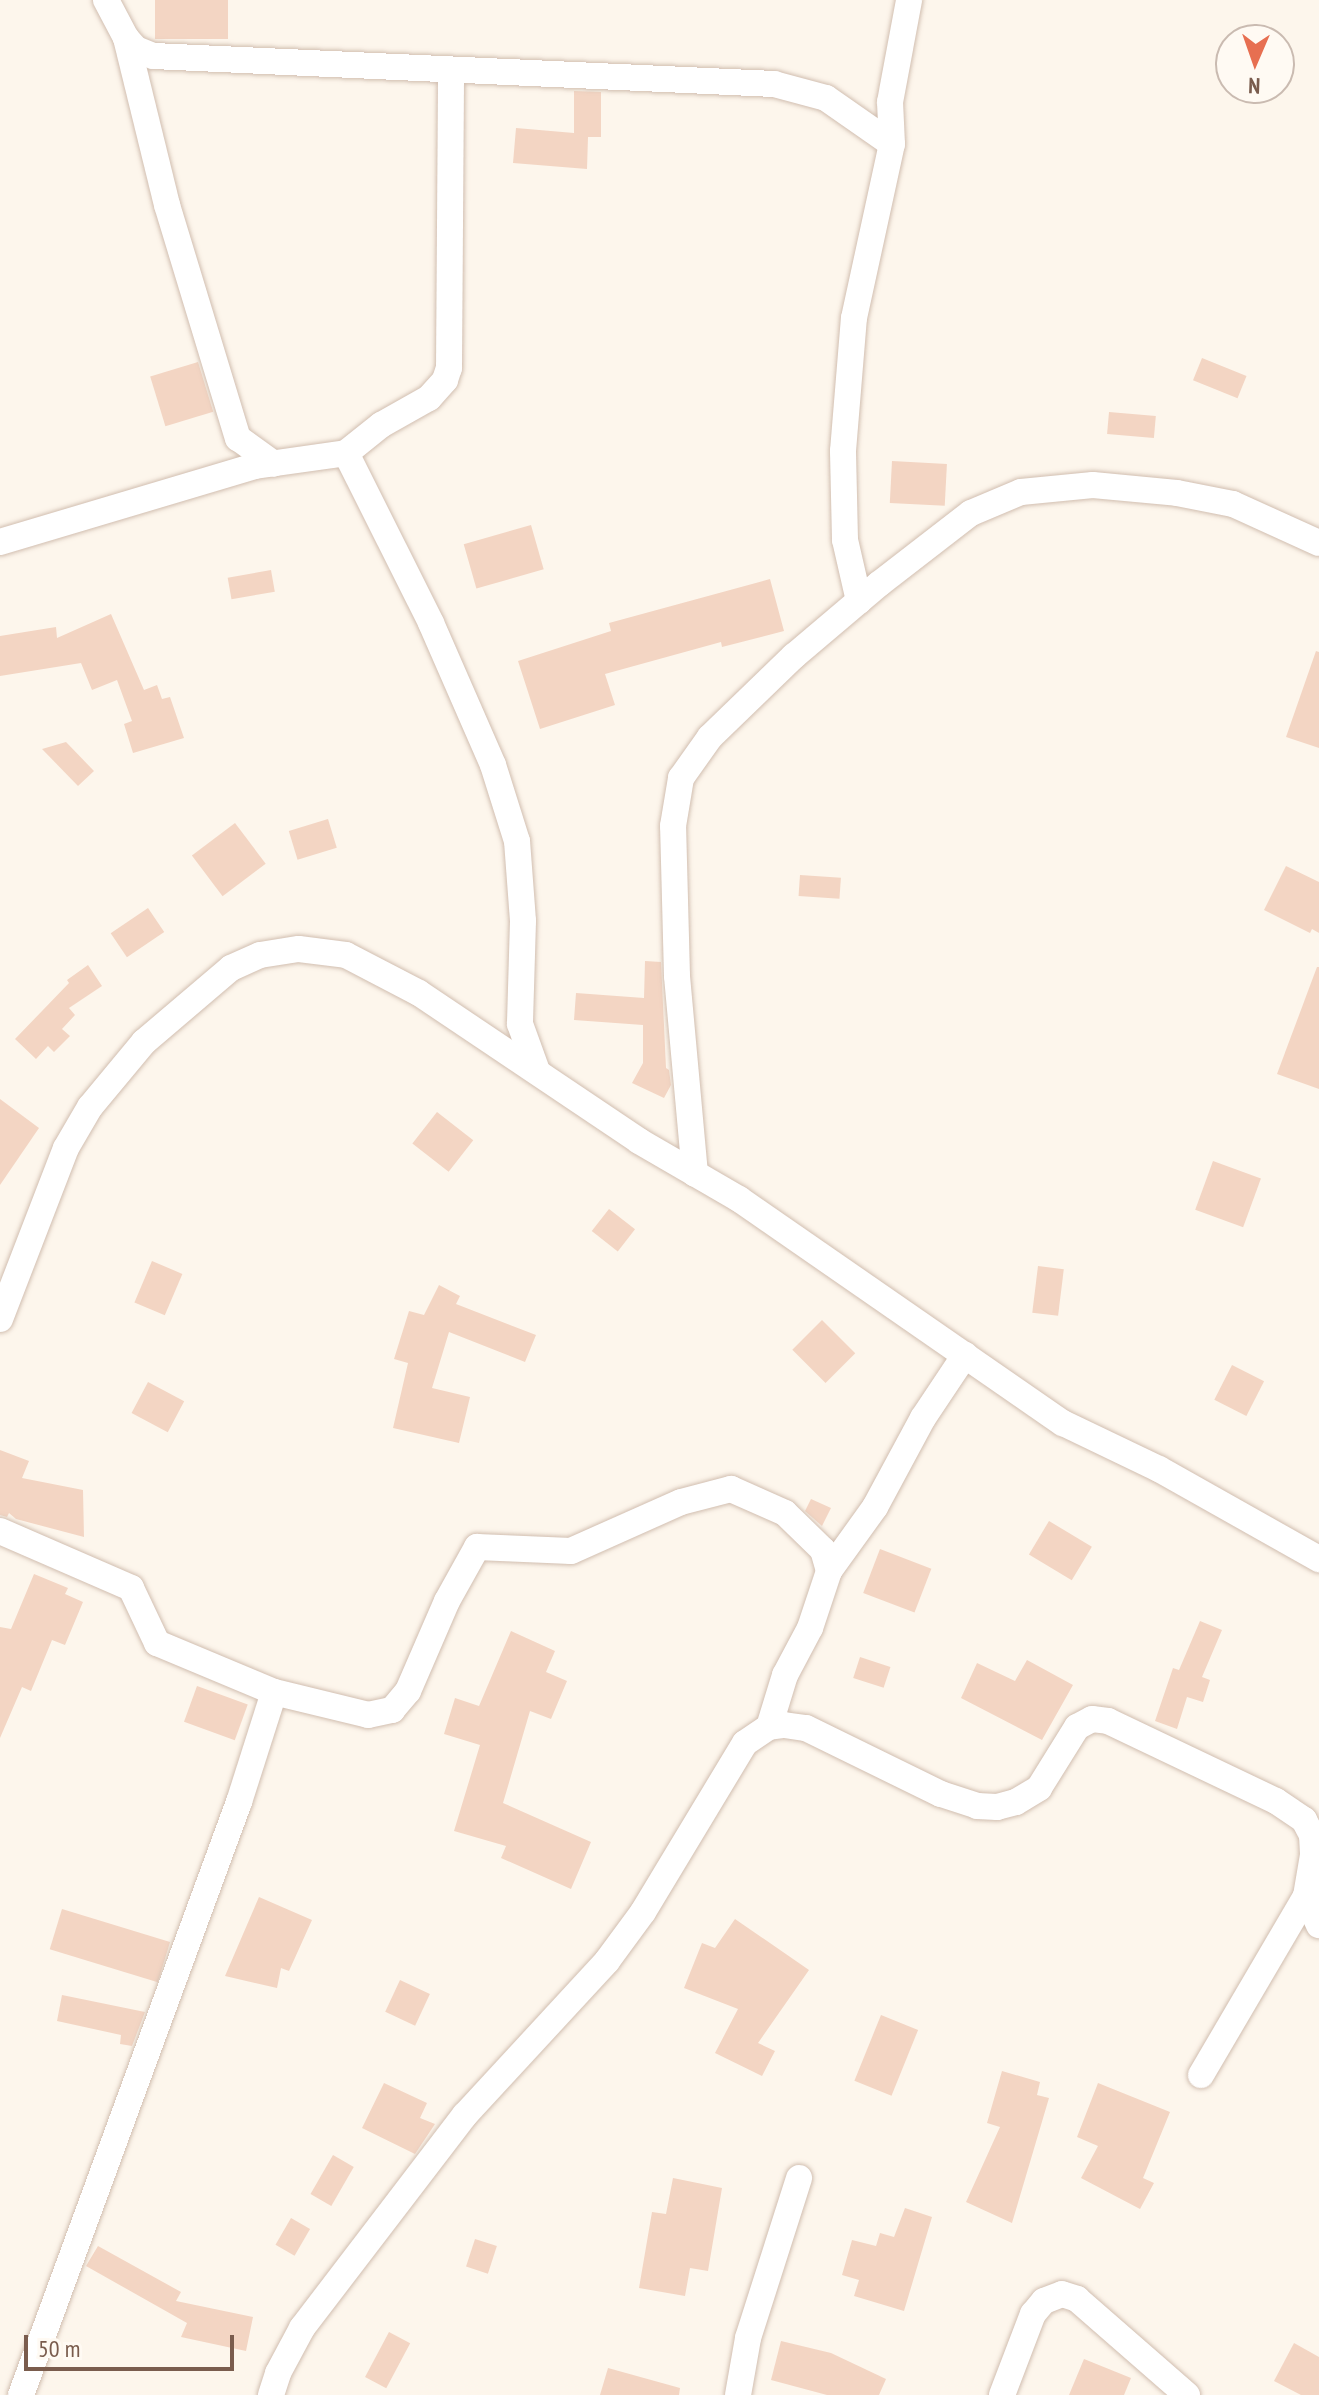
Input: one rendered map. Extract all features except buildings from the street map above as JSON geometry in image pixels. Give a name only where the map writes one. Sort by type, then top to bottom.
[{"type":"street","points":[[106,0],[126,38],[167,205],[238,438],[274,464]]},
{"type":"street","points":[[859,601],[845,540],[843,451],[854,318],[892,144],[890,102],[909,0]]},
{"type":"street","points":[[126,38],[136,49],[153,56],[774,84],[826,98],[892,144]]},
{"type":"street","points":[[0,542],[255,466],[346,453],[381,425],[429,398],[445,380],[449,368],[451,70]]},
{"type":"street","points":[[346,453],[431,623],[493,765],[517,841],[523,921],[520,1024],[537,1071]]},
{"type":"street","points":[[695,1174],[677,976],[672,859],[676,793],[694,757],[710,737],[794,656],[859,601],[971,513],[1021,492],[1093,485],[1177,493],[1233,504],[1319,543]]},
{"type":"street","points":[[0,1319],[66,1148],[90,1107],[144,1042],[231,968],[260,955],[299,949],[346,955],[419,993],[695,1174],[739,1199],[1063,1423],[1159,1469],[1319,1559]]},
{"type":"street","points":[[769,1727],[785,1675],[810,1628],[829,1571],[875,1507],[923,1418],[965,1355]]},
{"type":"street","points":[[0,1531],[131,1588],[157,1643],[274,1692],[356,1715],[383,1714],[408,1691],[447,1601],[477,1547],[571,1551],[681,1502],[731,1489],[785,1513],[823,1550],[829,1571]]},
{"type":"street","points":[[21,2395],[82,2221],[239,1802],[274,1692]]},
{"type":"street","points":[[271,2395],[278,2373],[302,2328],[465,2115],[607,1961],[643,1912],[745,1743],[769,1727],[784,1725],[806,1728],[941,1794],[977,1806],[997,1807],[1016,1802],[1039,1788],[1077,1727],[1092,1719],[1108,1721],[1276,1801],[1304,1820],[1312,1835],[1313,1855],[1306,1896],[1201,2075]]},
{"type":"street","points":[[1306,1896],[1319,1925]]},
{"type":"street","points":[[738,2395],[748,2338],[799,2178]]},
{"type":"street","points":[[1002,2395],[1033,2314],[1044,2301],[1062,2294],[1077,2299],[1187,2395]]}]
